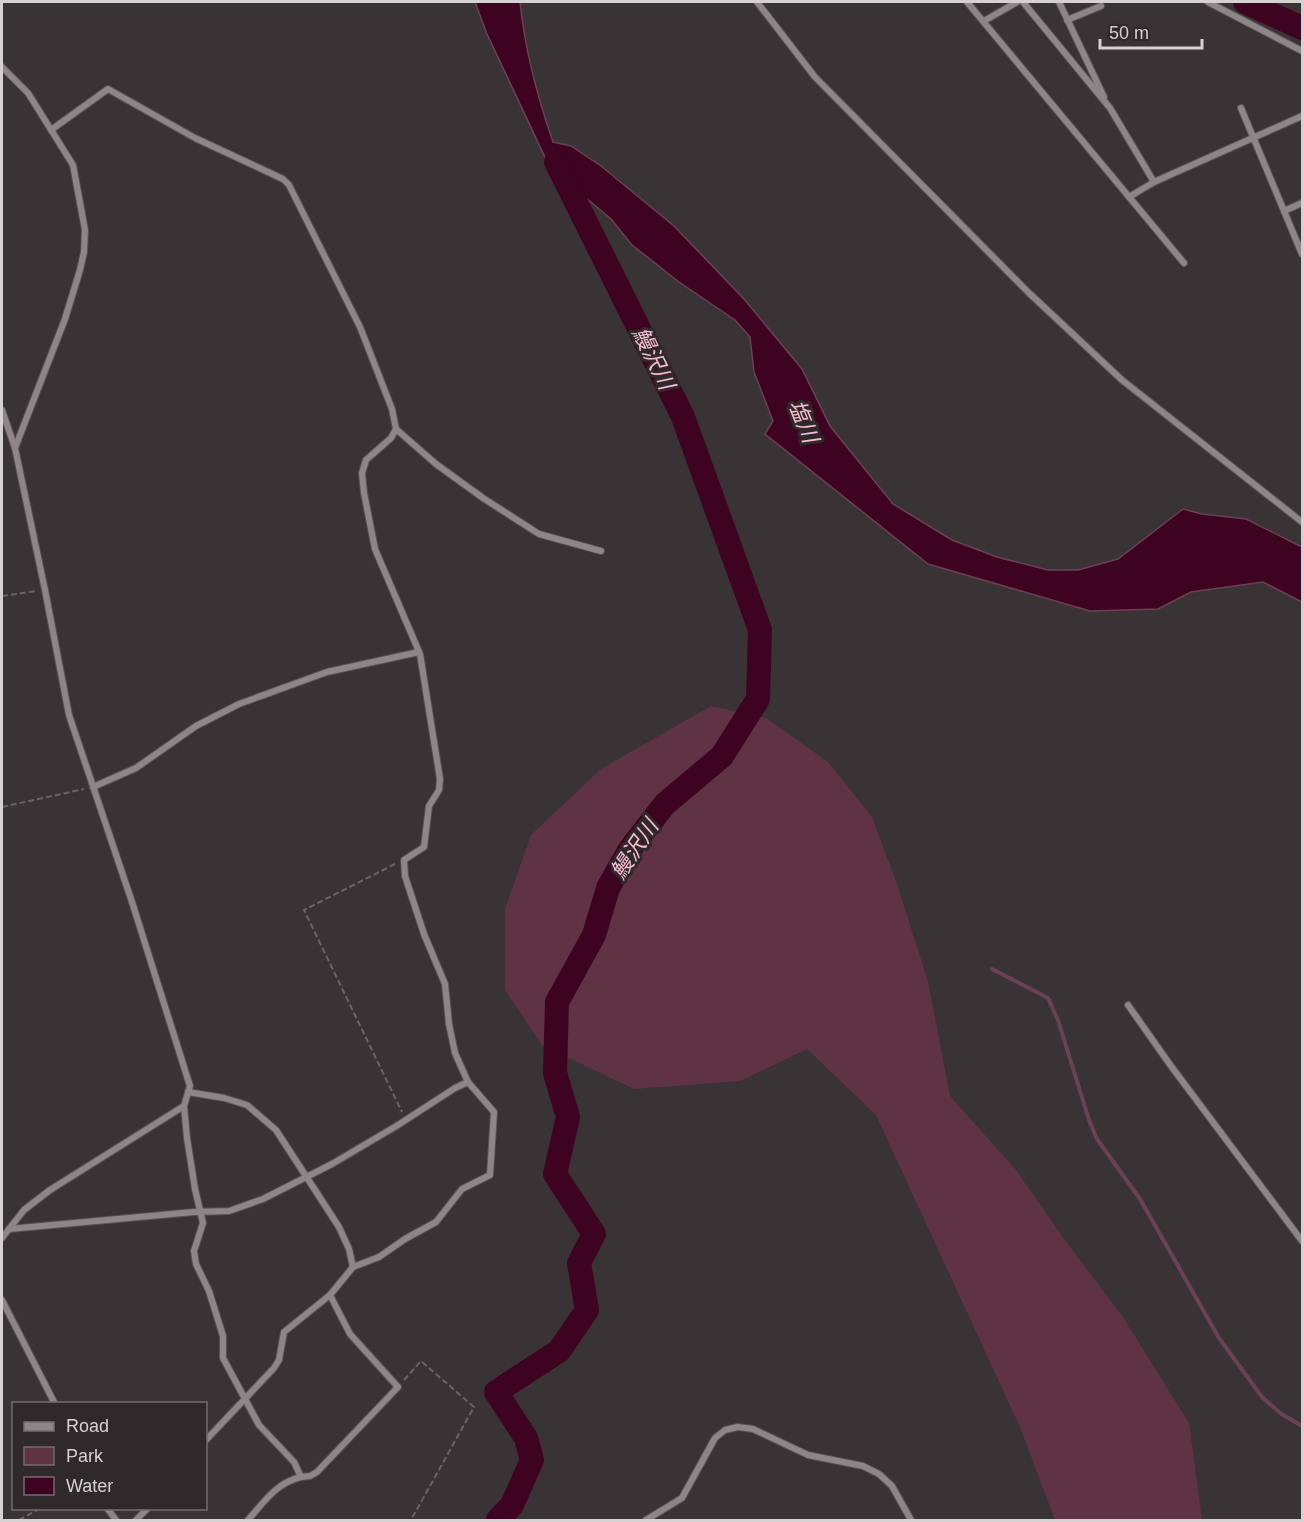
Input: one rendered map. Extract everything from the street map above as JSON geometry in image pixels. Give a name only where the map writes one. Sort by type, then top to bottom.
[{"type":"street","points":[[757,2],[815,77],[1029,292],[1122,380],[1302,522]]},
{"type":"street","points":[[967,2],[1184,263]]},
{"type":"street","points":[[984,21],[1017,2]]},
{"type":"street","points":[[1023,2],[1108,106]]},
{"type":"street","points":[[1059,2],[1108,106],[1154,182]]},
{"type":"street","points":[[1208,2],[1302,51]]},
{"type":"street","points":[[1067,20],[1101,6]]},
{"type":"street","points":[[2,67],[28,93],[73,165],[85,230],[84,252],[65,319],[15,448]]},
{"type":"street","points":[[51,130],[108,88],[195,138],[283,179],[289,185],[360,327],[392,409],[396,429],[446,471],[538,534],[601,551]]},
{"type":"street","points":[[1241,108],[1302,254]]},
{"type":"street","points":[[1129,196],[1154,182],[1302,116]]},
{"type":"street","points":[[1284,211],[1302,203]]},
{"type":"street","points":[[2,410],[15,448],[69,715],[190,1086],[184,1106],[187,1138],[203,1223],[194,1251],[196,1264],[209,1291],[223,1336],[223,1358],[246,1397],[259,1425],[294,1462],[301,1477]]},
{"type":"street","points":[[207,1439],[274,1368],[279,1360],[284,1332],[330,1295],[354,1267],[379,1257],[436,1222],[462,1190],[490,1175],[494,1112],[468,1082],[455,1053],[445,984],[424,934],[405,876],[404,860],[424,847],[429,806],[439,790],[440,778],[419,652],[375,549],[364,493],[362,473],[366,460],[391,438],[396,429]]},
{"type":"street","points":[[93,787],[136,768],[196,726],[239,704],[327,672],[419,652]]},
{"type":"street","points":[[1128,1005],[1302,1241]]},
{"type":"street","points":[[9,1228],[229,1211],[307,1177],[468,1082]]},
{"type":"street","points":[[188,1092],[224,1098],[247,1105],[276,1130],[339,1227],[354,1267]]},
{"type":"street","points":[[2,1238],[24,1210],[50,1190],[184,1106]]},
{"type":"street","points":[[248,1521],[287,1480],[310,1476],[317,1472],[398,1387],[350,1334],[330,1295]]},
{"type":"street","points":[[2,1300],[54,1402]]},
{"type":"street","points":[[646,1521],[682,1498],[715,1438],[726,1430],[738,1427],[753,1429],[808,1455],[863,1466],[879,1474],[892,1486],[910,1521]]},
{"type":"street","points":[[136,1521],[147,1510]]},
{"type":"path","points":[[2,596],[45,590]]},
{"type":"path","points":[[2,807],[93,787]]},
{"type":"path","points":[[404,860],[303,910],[406,1120]]},
{"type":"path","points":[[398,1387],[421,1361],[474,1407],[411,1521]]},
{"type":"path","points":[[19,1521],[39,1510]]},
{"type":"green space","points":[[711,706],[766,718],[828,762],[872,817],[898,887],[928,982],[950,1096],[1016,1170],[1123,1317],[1189,1423],[1202,1520],[1055,1520],[1020,1427],[876,1115],[807,1049],[740,1081],[634,1089],[542,1045],[505,990],[505,909],[531,835],[601,769]]},
{"type":"water","name":"塩川","points":[[475,2],[520,2],[532,73],[553,142],[571,146],[601,166],[674,226],[744,299],[802,369],[830,426],[893,504],[952,540],[997,557],[1048,570],[1078,570],[1118,559],[1183,509],[1202,514],[1246,519],[1302,547],[1302,602],[1263,582],[1191,592],[1158,609],[1090,611],[928,564],[765,434],[773,421],[754,372],[750,337],[735,320],[679,282],[632,245],[611,219],[580,193],[559,187],[487,34]]},
{"type":"waterway","points":[[1245,2],[1302,28]]},
{"type":"waterway","name":"鰻沢川","points":[[498,1520],[512,1505],[532,1460],[526,1438],[496,1392],[559,1351],[587,1310],[579,1263],[594,1234],[555,1174],[568,1117],[555,1073],[557,1002],[594,935],[608,888],[630,849],[665,804],[722,756],[758,699],[760,630],[683,417],[556,162]]},
{"type":"waterway","points":[[992,969],[1048,998],[1058,1020],[1097,1139],[1140,1199],[1219,1338],[1262,1397],[1280,1413],[1302,1426]]}]
